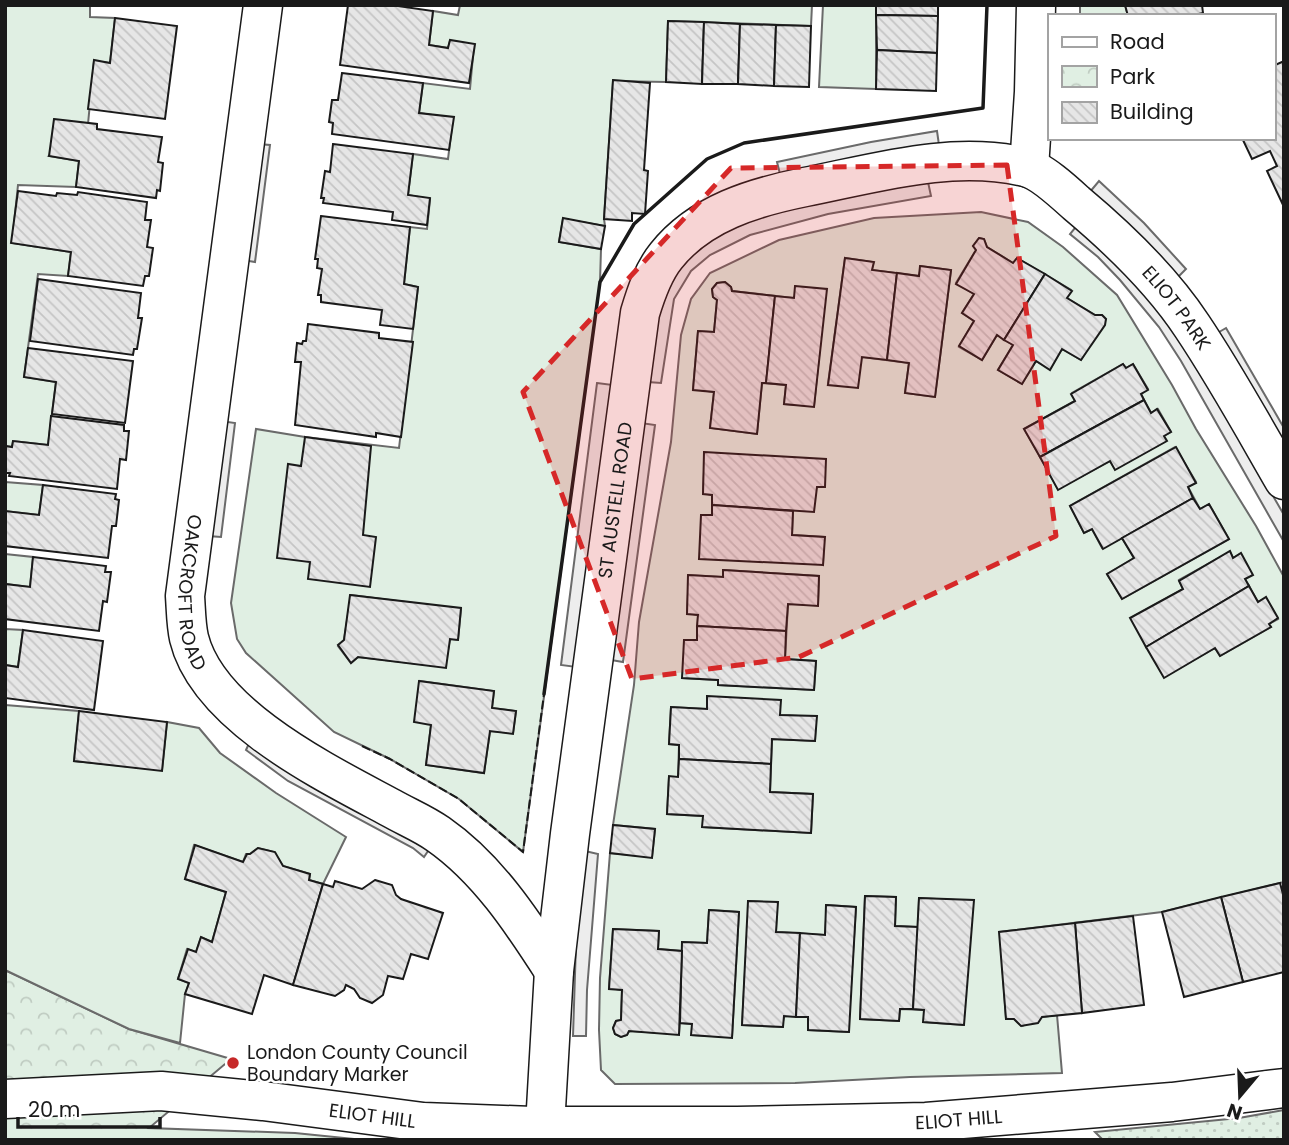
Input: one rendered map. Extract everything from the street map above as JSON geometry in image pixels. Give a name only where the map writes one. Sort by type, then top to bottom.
[{"type":"street","name":"OAKCROFT ROAD","points":[[263,5],[185,596],[189,640],[208,680],[239,713],[307,763],[437,833],[474,864],[526,927],[554,971]]},
{"type":"street","points":[[1026,167],[1034,92],[1036,5]]},
{"type":"street","name":"ST AUSTELL ROAD","points":[[558,1131],[554,971],[640,313],[648,287],[666,256],[695,228],[729,209],[764,195],[924,164],[983,161],[1026,167]]},
{"type":"street","name":"ELIOT PARK","points":[[1026,167],[1064,193],[1105,227],[1152,274],[1191,324],[1284,480]]},
{"type":"street","name":"ELIOT HILL","points":[[5,1099],[161,1091],[423,1122],[558,1131],[926,1122],[1172,1102],[1284,1088]]},
{"type":"highlighted area","points":[[1007,165],[1056,536],[799,657],[632,679],[523,392],[731,168]]},
{"type":"green space","points":[[5,5],[90,5],[90,17],[115,18],[110,63],[94,61],[88,124],[49,156],[79,161],[76,187],[18,185],[12,243],[71,252],[68,276],[38,274],[24,377],[56,382],[48,445],[13,441],[12,447],[5,446]]},
{"type":"green space","points":[[460,5],[812,5],[811,26],[668,21],[666,82],[613,81],[605,226],[563,219],[559,242],[601,249],[600,282],[523,852],[459,799],[390,759],[334,732],[246,653],[237,639],[231,603],[256,429],[399,448],[418,287],[404,284],[410,227],[427,229],[430,199],[408,195],[413,154],[448,159],[453,118],[419,113],[423,83],[470,89],[474,45],[450,41],[448,48],[429,45],[433,11],[458,15]],"holes":[[[351,595],[461,609],[458,640],[450,639],[445,667],[358,657],[351,663],[338,646],[344,640]],[[420,681],[494,691],[492,708],[516,711],[513,733],[490,731],[484,773],[426,765],[431,725]]]},
{"type":"green space","points":[[823,5],[876,5],[876,89],[819,87]]},
{"type":"green space","points":[[1080,5],[1125,5],[1127,14],[1080,14]]},
{"type":"green space","points":[[981,212],[1028,222],[1063,247],[1117,295],[1284,577],[1284,882],[1162,912],[1000,932],[1006,1019],[1014,1019],[1022,1026],[1042,1017],[1057,1015],[1062,1073],[795,1083],[615,1084],[601,1070],[599,1030],[600,978],[610,853],[652,857],[655,829],[613,825],[634,685],[639,622],[671,442],[681,335],[691,299],[710,273],[779,240],[874,218]],"holes":[[[979,238],[984,239],[987,247],[1013,263],[1017,258],[1071,290],[1067,298],[1106,319],[1081,360],[1062,349],[1050,369],[1036,361],[1022,384],[998,370],[1013,345],[997,335],[982,360],[959,347],[974,321],[962,313],[974,294],[956,283],[976,250],[973,246]],[[845,258],[873,262],[872,270],[919,276],[921,266],[951,270],[935,397],[905,393],[909,363],[862,357],[828,384]],[[725,282],[732,291],[794,298],[826,289],[814,406],[784,404],[786,385],[762,383],[757,434],[710,428],[714,392],[693,389],[698,331],[714,332],[717,300],[713,297],[712,289],[717,283]],[[1123,364],[1126,368],[1133,364],[1148,389],[1141,394],[1151,413],[1158,409],[1171,432],[1164,436],[1166,441],[1115,469],[1110,461],[1058,489],[1024,429],[1075,401],[1072,393]],[[1175,447],[1196,482],[1188,487],[1200,509],[1209,504],[1229,539],[1122,599],[1107,574],[1134,558],[1122,538],[1102,548],[1092,529],[1084,533],[1070,506]],[[705,453],[825,487],[817,487],[793,511],[792,535],[824,537],[823,565],[712,515],[712,495],[703,493]],[[1230,552],[1233,558],[1240,554],[1245,579],[1258,602],[1266,598],[1278,619],[1269,624],[1271,627],[1220,656],[1215,648],[1164,677],[1131,618],[1183,589],[1179,580]],[[724,570],[819,576],[818,605],[788,604],[785,659],[816,661],[814,690],[719,685],[718,680],[683,678],[697,640],[698,615],[687,613],[689,575],[723,577]],[[707,697],[780,715],[816,717],[815,741],[772,739],[770,792],[813,794],[811,833],[703,827],[703,816],[667,814],[669,777],[678,777],[679,745],[669,744],[671,707],[707,709]],[[865,896],[896,897],[895,926],[918,927],[919,898],[973,901],[963,1025],[924,1022],[924,1010],[900,1009],[899,1021],[860,1019]],[[749,901],[777,903],[776,932],[825,935],[827,905],[856,907],[848,1032],[808,1030],[808,1017],[784,1016],[782,1027],[742,1025]],[[709,910],[739,912],[732,1037],[692,1035],[692,1024],[680,1023],[679,1034],[629,1031],[621,1037],[615,1034],[613,1028],[616,1021],[621,1020],[622,990],[609,988],[613,929],[659,931],[658,949],[682,951],[683,942],[707,943]]]},
{"type":"green space","points":[[5,482],[43,485],[39,515],[5,511]]},
{"type":"green space","points":[[5,554],[33,557],[30,587],[5,584]]},
{"type":"green space","points":[[5,629],[23,630],[18,667],[5,665]]},
{"type":"green space","points":[[5,705],[79,711],[74,761],[162,770],[167,722],[199,728],[220,753],[276,793],[346,837],[323,884],[309,880],[310,874],[283,866],[274,852],[258,848],[246,854],[243,862],[194,845],[185,879],[226,892],[212,942],[201,937],[196,952],[187,949],[178,979],[189,983],[185,994],[180,1043],[129,1029],[5,970]]},
{"type":"green space","points":[[5,970],[129,1029],[231,1059],[149,1128],[295,1133],[364,1140],[5,1140]]},
{"type":"green space","points":[[1284,1110],[1284,1140],[1103,1140],[1095,1132],[1239,1118]]},
{"type":"shaded area","points":[[937,131],[939,145],[780,174],[777,162],[871,142]]},
{"type":"shaded area","points":[[258,144],[270,145],[255,262],[243,260]]},
{"type":"shaded area","points":[[1099,181],[1144,223],[1186,269],[1176,279],[1089,193]]},
{"type":"shaded area","points":[[928,182],[931,196],[828,214],[750,235],[710,255],[691,271],[674,299],[661,383],[648,382],[655,321],[670,278],[703,244],[744,222],[789,209],[842,196]]},
{"type":"shaded area","points":[[1079,223],[1153,297],[1284,515],[1284,542],[1159,327],[1098,257],[1070,234]]},
{"type":"shaded area","points":[[1226,328],[1284,428],[1284,457],[1214,335]]},
{"type":"shaded area","points":[[597,383],[613,385],[576,667],[561,665]]},
{"type":"shaded area","points":[[221,421],[235,423],[221,537],[208,536]]},
{"type":"shaded area","points":[[641,423],[655,425],[623,662],[611,660]]},
{"type":"shaded area","points":[[252,737],[432,845],[424,857],[413,848],[288,781],[246,750]]},
{"type":"shaded area","points":[[585,851],[598,854],[586,1036],[573,1036],[576,944]]},
{"type":"building","points":[[348,5],[391,5],[433,11],[429,45],[448,48],[450,40],[475,44],[469,83],[340,65]]},
{"type":"building","points":[[876,5],[938,5],[938,16],[876,15]]},
{"type":"building","points":[[1125,5],[1202,5],[1203,13],[1199,14],[1127,14]]},
{"type":"building","points":[[876,15],[938,16],[937,53],[877,50]]},
{"type":"building","points":[[115,18],[177,26],[165,119],[88,109],[94,60],[110,63]]},
{"type":"building","points":[[668,21],[704,22],[702,84],[666,82]]},
{"type":"building","points":[[704,22],[740,24],[738,84],[702,84]]},
{"type":"building","points":[[740,24],[776,25],[774,86],[738,84]]},
{"type":"building","points":[[776,25],[811,26],[809,87],[774,86]]},
{"type":"building","points":[[877,50],[937,53],[936,91],[876,89]]},
{"type":"building","points":[[1284,61],[1284,207],[1267,171],[1277,166],[1270,151],[1252,159],[1243,140],[1275,140],[1275,65]]},
{"type":"building","points":[[342,73],[423,83],[419,113],[454,117],[449,150],[332,134],[333,123],[329,122],[332,100],[338,100]]},
{"type":"building","points":[[613,80],[650,83],[644,170],[648,171],[645,214],[632,213],[632,221],[604,219]]},
{"type":"building","points":[[54,119],[97,124],[97,129],[162,137],[158,162],[163,163],[160,191],[157,190],[156,198],[76,187],[79,161],[49,156]]},
{"type":"building","points":[[333,144],[413,154],[408,195],[430,198],[427,225],[392,220],[393,212],[323,203],[324,198],[321,198],[325,171],[330,172]]},
{"type":"building","points":[[18,191],[56,196],[57,193],[77,195],[78,192],[147,202],[145,220],[151,220],[147,247],[153,248],[149,276],[145,276],[143,286],[68,276],[71,252],[11,243]]},
{"type":"building","points":[[321,216],[410,227],[404,284],[418,287],[413,329],[380,325],[382,310],[321,302],[321,295],[318,295],[322,269],[317,268],[318,259],[315,259]]},
{"type":"building","points":[[563,218],[605,226],[601,249],[559,242]]},
{"type":"building","points":[[979,238],[984,239],[987,247],[1013,263],[1017,258],[1045,274],[1004,340],[997,335],[982,360],[959,346],[974,321],[962,313],[974,294],[956,284],[976,250],[973,246]]},
{"type":"building","points":[[845,258],[874,262],[872,270],[897,273],[887,360],[862,357],[858,388],[828,385]]},
{"type":"building","points":[[920,266],[951,270],[935,397],[905,393],[909,363],[887,360],[897,273],[919,276]]},
{"type":"building","points":[[1045,274],[1072,291],[1067,298],[1095,315],[1102,315],[1106,319],[1105,325],[1081,360],[1062,349],[1050,370],[1036,361],[1022,384],[998,370],[1013,345],[1004,340]]},
{"type":"building","points":[[38,279],[141,293],[138,318],[142,318],[137,349],[134,349],[133,355],[30,341]]},
{"type":"building","points":[[725,282],[732,291],[775,296],[766,383],[762,383],[757,434],[710,428],[714,392],[693,390],[698,331],[714,332],[717,300],[713,297],[712,289],[717,283]]},
{"type":"building","points":[[795,286],[827,289],[814,407],[784,404],[786,385],[766,383],[775,296],[794,298]]},
{"type":"building","points":[[308,324],[379,333],[379,338],[413,342],[401,437],[376,433],[376,437],[295,425],[301,362],[295,362],[297,343],[306,341]]},
{"type":"building","points":[[28,348],[133,361],[125,423],[52,414],[56,382],[24,377]]},
{"type":"building","points":[[1123,364],[1126,368],[1133,364],[1148,390],[1141,394],[1144,400],[1040,457],[1024,429],[1075,401],[1071,394]]},
{"type":"building","points":[[1144,400],[1151,413],[1157,409],[1171,432],[1164,436],[1167,441],[1115,470],[1110,461],[1058,490],[1040,457]]},
{"type":"building","points":[[51,416],[124,425],[124,431],[129,431],[126,460],[120,459],[117,489],[9,476],[10,473],[5,473],[5,446],[12,447],[13,441],[48,445]]},
{"type":"building","points":[[305,437],[371,446],[363,535],[376,537],[370,587],[308,579],[310,562],[277,558],[288,464],[301,466]]},
{"type":"building","points":[[1176,447],[1196,483],[1188,487],[1193,498],[1103,549],[1092,529],[1084,533],[1070,506]]},
{"type":"building","points":[[704,452],[826,459],[825,487],[817,487],[814,512],[712,505],[712,495],[703,494]]},
{"type":"building","points":[[43,485],[116,494],[115,499],[119,500],[116,526],[112,526],[108,558],[5,546],[5,511],[39,515]]},
{"type":"building","points":[[1193,498],[1200,509],[1209,504],[1229,539],[1122,599],[1107,574],[1134,558],[1122,538]]},
{"type":"building","points":[[712,505],[793,511],[792,535],[825,537],[823,565],[699,559],[701,515],[712,515]]},
{"type":"building","points":[[1230,551],[1233,558],[1241,553],[1253,575],[1245,579],[1249,586],[1146,647],[1130,618],[1183,589],[1179,581]]},
{"type":"building","points":[[33,557],[106,566],[105,572],[111,572],[99,631],[5,619],[5,584],[30,587]]},
{"type":"building","points":[[723,570],[819,576],[818,606],[788,604],[786,631],[697,626],[698,615],[687,614],[688,575],[723,577]]},
{"type":"building","points":[[1249,586],[1258,602],[1266,597],[1278,618],[1269,624],[1271,627],[1220,656],[1215,648],[1164,678],[1146,647]]},
{"type":"building","points":[[350,595],[461,608],[458,640],[450,639],[446,668],[358,657],[351,663],[338,645],[344,640]]},
{"type":"building","points":[[697,626],[786,631],[785,659],[816,661],[814,690],[718,685],[718,680],[682,678],[684,640],[697,640]]},
{"type":"building","points":[[23,630],[103,641],[94,710],[5,698],[5,665],[18,667]]},
{"type":"building","points":[[419,681],[494,691],[492,708],[516,711],[513,734],[490,731],[484,773],[426,765],[431,725],[414,722]]},
{"type":"building","points":[[707,696],[781,700],[780,715],[817,716],[815,741],[772,739],[771,764],[679,759],[679,745],[669,744],[671,707],[707,709]]},
{"type":"building","points":[[79,711],[167,722],[162,771],[74,761]]},
{"type":"building","points":[[679,759],[771,764],[770,792],[813,794],[811,833],[702,827],[703,816],[667,814],[669,776],[678,777]]},
{"type":"building","points":[[613,825],[655,829],[652,858],[610,853]]},
{"type":"building","points":[[195,845],[243,862],[247,854],[258,848],[275,852],[283,866],[310,874],[309,880],[323,884],[293,985],[264,975],[252,1014],[185,994],[189,983],[178,979],[188,949],[196,952],[201,937],[212,942],[226,892],[185,879]]},
{"type":"building","points":[[375,880],[392,885],[401,899],[443,913],[428,959],[411,954],[403,979],[388,976],[383,995],[372,1003],[360,998],[354,989],[346,985],[344,990],[335,996],[293,985],[323,884],[333,887],[335,881],[362,889]]},
{"type":"building","points":[[1280,883],[1284,898],[1284,972],[1243,982],[1221,897]]},
{"type":"building","points":[[865,896],[896,897],[895,926],[918,927],[913,1009],[900,1009],[899,1021],[860,1019]]},
{"type":"building","points":[[1221,897],[1243,982],[1184,997],[1162,912]]},
{"type":"building","points":[[919,898],[974,900],[964,1025],[923,1022],[924,1010],[913,1009]]},
{"type":"building","points":[[748,901],[778,902],[776,932],[800,933],[796,1017],[784,1016],[783,1027],[742,1025]]},
{"type":"building","points":[[826,905],[856,907],[849,1032],[808,1030],[808,1017],[796,1017],[800,933],[825,935]]},
{"type":"building","points":[[709,910],[739,912],[732,1038],[691,1035],[692,1024],[680,1023],[682,942],[707,943]]},
{"type":"building","points":[[1133,916],[1144,1005],[1082,1013],[1075,923]]},
{"type":"building","points":[[1075,923],[1082,1013],[1042,1017],[1038,1023],[1021,1026],[1014,1019],[1006,1019],[999,932]]},
{"type":"building","points":[[613,929],[659,931],[658,949],[682,951],[679,1035],[629,1031],[621,1037],[615,1034],[613,1028],[616,1021],[621,1020],[622,990],[609,989]]},
{"type":"fence","points":[[362,746],[459,799],[523,852],[544,694]]},
{"type":"wall","points":[[544,694],[600,282],[634,224],[707,159],[744,143],[983,108],[987,5]]},
{"type":"place","name":"London County Council Boundary Marker","points":[[233,1063]]}]
